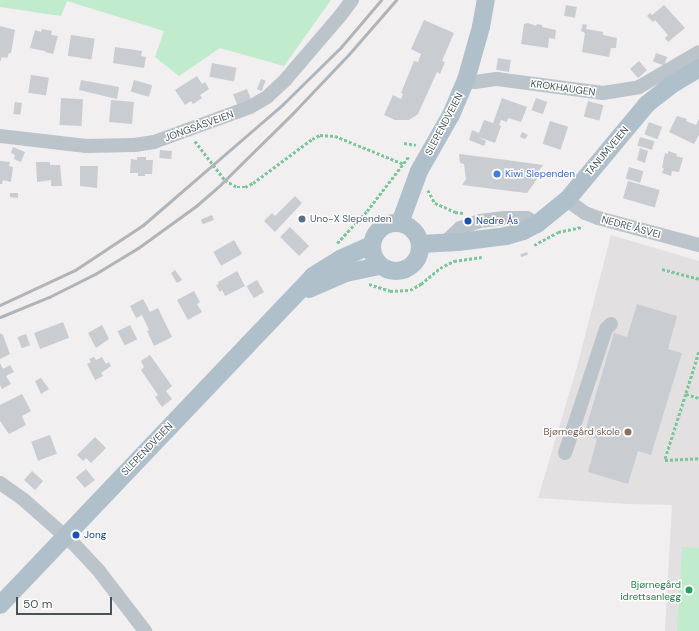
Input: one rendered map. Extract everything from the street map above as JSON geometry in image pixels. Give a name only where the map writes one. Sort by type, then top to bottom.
[{"type":"main road","name":"SLEPENDVEIEN","points":[[400,223],[419,171],[451,115],[466,80],[480,33],[486,0]]},
{"type":"main road","name":"TANUMVEIEN","points":[[420,244],[444,243],[506,236],[537,224],[566,200],[647,104],[671,85],[699,68]]},
{"type":"main road","points":[[392,223],[400,223],[413,230],[420,244],[418,258],[408,269],[393,272],[380,266],[372,253],[372,245],[376,233],[380,229],[392,223]]},
{"type":"main road","name":"SLEPENDVEIEN","points":[[0,605],[313,276],[340,260],[372,245]]},
{"type":"main road","name":"SLEPENDVEIEN","points":[[297,294],[346,273],[380,266]]},
{"type":"street","name":"JONGSÅSVEIEN","points":[[0,136],[86,146],[135,145],[154,142],[250,108],[266,97],[286,79],[352,0]]},
{"type":"street","name":"KROKHAUGEN","points":[[466,80],[475,82],[497,78],[603,93],[639,87],[699,52]]},
{"type":"street","name":"NEDRE ÅSVEI","points":[[566,200],[585,213],[598,218],[699,245]]},
{"type":"street","points":[[565,453],[606,329],[611,324]]},
{"type":"street","points":[[0,472],[0,480]]},
{"type":"street","points":[[0,483],[24,500],[65,536],[99,571],[145,631]]},
{"type":"path","points":[[192,137],[225,180],[237,187],[245,187],[253,183],[312,139],[320,136],[335,136],[408,166]]},
{"type":"path","points":[[336,249],[336,244],[367,211],[420,139]]},
{"type":"path","points":[[404,143],[416,145]]},
{"type":"path","points":[[426,186],[436,203],[455,212],[470,213]]},
{"type":"path","points":[[534,245],[558,232],[582,227]]},
{"type":"path","points":[[362,284],[368,284],[390,291],[410,290],[421,284],[440,268],[454,261],[482,257]]},
{"type":"path","points":[[662,269],[699,279]]},
{"type":"path","points":[[699,352],[666,460],[699,458]]},
{"type":"path","points":[[686,394],[699,398]]},
{"type":"shaded area","name":"Bjørnegård skole","points":[[611,235],[699,261],[699,631],[665,631],[672,505],[627,504],[538,498],[577,367]]},
{"type":"green space","points":[[0,0],[331,0],[284,66],[220,48],[179,76],[155,57],[164,31],[67,1],[61,16],[0,7]]},
{"type":"green space","name":"Bjørnegård idrettsanlegg","points":[[682,547],[699,548],[699,631],[677,631]]},
{"type":"building","points":[[566,5],[577,7],[575,18],[564,16]]},
{"type":"building","points":[[664,5],[685,28],[668,42],[665,38],[668,35],[655,20],[653,22],[647,16],[650,13],[652,15]]},
{"type":"building","points":[[424,20],[454,33],[442,61],[445,62],[440,74],[437,72],[418,114],[409,120],[395,120],[384,115],[393,95],[401,99],[403,94],[401,93],[414,61],[418,62],[421,54],[411,49]]},
{"type":"building","points":[[528,23],[536,26],[537,24],[542,25],[542,27],[556,30],[555,39],[549,38],[548,48],[521,44],[524,24]]},
{"type":"building","points":[[583,24],[587,25],[586,29],[603,32],[603,35],[617,38],[616,48],[611,48],[609,57],[582,52],[585,33],[581,31]]},
{"type":"building","points":[[0,26],[15,30],[11,53],[9,53],[7,58],[2,57],[0,62]]},
{"type":"building","points":[[42,29],[52,31],[51,35],[58,36],[53,54],[30,48],[35,30],[41,32]]},
{"type":"building","points":[[71,35],[95,39],[91,59],[68,56]]},
{"type":"building","points":[[115,47],[142,51],[141,56],[146,57],[144,68],[113,63]]},
{"type":"building","points":[[656,53],[667,57],[664,66],[653,61]]},
{"type":"building","points":[[498,58],[511,60],[509,72],[496,70]]},
{"type":"building","points":[[639,61],[647,70],[638,78],[630,69]]},
{"type":"building","points":[[212,63],[237,68],[234,82],[209,77]]},
{"type":"building","points":[[31,75],[49,78],[46,96],[28,93]]},
{"type":"building","points":[[197,76],[202,84],[205,82],[209,89],[200,95],[202,98],[193,104],[191,101],[185,105],[175,90]]},
{"type":"building","points":[[261,79],[266,81],[262,91],[257,89]]},
{"type":"building","points":[[81,80],[119,87],[117,99],[79,90]]},
{"type":"building","points":[[134,80],[152,85],[149,97],[131,92]]},
{"type":"building","points":[[247,89],[251,99],[237,105],[233,95]]},
{"type":"building","points":[[61,98],[83,99],[82,126],[60,125]]},
{"type":"building","points":[[502,98],[527,107],[521,122],[508,118],[507,122],[501,120],[499,125],[501,126],[495,143],[478,137],[486,141],[484,146],[469,140],[472,130],[479,133],[484,120],[493,123]]},
{"type":"building","points":[[536,98],[547,102],[543,114],[532,110]]},
{"type":"building","points":[[111,100],[134,102],[132,124],[109,122]]},
{"type":"building","points":[[588,101],[603,105],[599,121],[584,116]]},
{"type":"building","points":[[15,102],[22,103],[20,115],[13,114]]},
{"type":"building","points":[[677,116],[687,119],[686,121],[696,125],[699,119],[699,135],[694,144],[669,132]]},
{"type":"building","points":[[550,121],[568,127],[561,150],[543,144]]},
{"type":"building","points":[[649,122],[662,127],[657,139],[644,134]]},
{"type":"building","points":[[522,132],[528,135],[525,139],[520,137]]},
{"type":"building","points":[[640,137],[654,141],[652,150],[638,146]]},
{"type":"building","points":[[13,147],[25,152],[21,162],[14,159],[15,155],[11,153]]},
{"type":"building","points":[[640,148],[648,151],[645,163],[637,160]]},
{"type":"building","points":[[160,150],[172,151],[171,159],[159,158]]},
{"type":"building","points":[[668,151],[683,158],[679,172],[672,171],[671,176],[662,173],[664,168],[662,168],[665,153],[668,154]]},
{"type":"building","points":[[459,154],[543,165],[536,175],[540,175],[527,193],[462,185],[466,179],[464,164],[460,163]]},
{"type":"building","points":[[137,157],[146,157],[146,160],[153,160],[152,174],[138,176],[138,173],[130,173],[131,159],[137,160]]},
{"type":"building","points":[[0,161],[10,162],[9,166],[13,167],[11,182],[3,180],[2,184],[0,184]]},
{"type":"building","points":[[36,162],[50,162],[50,165],[60,165],[62,186],[51,186],[51,180],[37,182]]},
{"type":"building","points":[[80,166],[98,166],[97,188],[80,186]]},
{"type":"building","points":[[629,167],[643,171],[640,183],[626,179]]},
{"type":"building","points":[[628,181],[660,190],[655,207],[623,198]]},
{"type":"building","points":[[10,193],[18,193],[18,198],[10,197]]},
{"type":"building","points":[[295,196],[302,203],[275,232],[264,221],[272,213],[275,216]]},
{"type":"building","points":[[212,215],[214,220],[203,224],[201,219]]},
{"type":"building","points":[[290,227],[309,246],[299,256],[280,237]]},
{"type":"building","points":[[234,240],[242,254],[221,266],[213,252]]},
{"type":"building","points":[[527,252],[528,255],[521,257],[520,254]]},
{"type":"building","points":[[175,270],[182,280],[177,283],[171,273]]},
{"type":"building","points":[[237,271],[245,286],[225,296],[222,290],[220,292],[216,285],[219,284],[218,282]]},
{"type":"building","points":[[257,280],[264,292],[254,298],[247,286]]},
{"type":"building","points":[[194,291],[200,302],[197,304],[202,312],[188,320],[177,300]]},
{"type":"building","points":[[143,299],[150,312],[158,308],[172,337],[154,346],[142,315],[136,318],[130,306]]},
{"type":"building","points":[[637,304],[677,316],[668,349],[682,353],[651,455],[638,451],[628,484],[588,472],[597,439],[584,435],[614,333],[627,337]]},
{"type":"building","points":[[63,322],[69,338],[40,349],[34,333]]},
{"type":"building","points":[[102,325],[109,339],[96,348],[88,333]]},
{"type":"building","points":[[130,325],[137,339],[125,346],[118,331]]},
{"type":"building","points":[[0,333],[3,335],[10,354],[0,359]]},
{"type":"building","points":[[26,334],[30,345],[22,348],[18,337]]},
{"type":"building","points":[[150,355],[172,386],[166,391],[172,399],[162,407],[155,397],[158,395],[141,370],[144,367],[141,361]]},
{"type":"building","points":[[94,357],[96,360],[102,357],[106,364],[109,362],[111,366],[101,373],[103,376],[95,380],[87,364],[91,362],[89,359]]},
{"type":"building","points":[[0,363],[3,369],[10,365],[14,372],[6,376],[11,384],[2,389],[0,385]]},
{"type":"building","points":[[41,378],[49,389],[41,394],[35,381]]},
{"type":"building","points":[[22,394],[31,411],[22,416],[26,425],[9,434],[0,421],[0,405]]},
{"type":"building","points":[[50,435],[57,454],[38,461],[31,442]]},
{"type":"building","points":[[95,437],[106,448],[91,463],[86,458],[83,461],[77,455]]},
{"type":"building","points":[[86,469],[95,480],[85,488],[76,477]]},
{"type":"building","points":[[32,471],[43,481],[35,490],[24,480]]},
{"type":"railway","points":[[0,305],[75,270],[143,225],[283,104],[341,47],[381,0]]},
{"type":"railway","points":[[0,317],[49,297],[95,274],[138,248],[196,206],[221,184],[293,113],[349,54],[396,0]]},
{"type":"place","name":"Kiwi Slependen","points":[[497,174]]},
{"type":"place","name":"Uno-X Slependen","points":[[302,219]]},
{"type":"place","name":"Nedre Ås","points":[[468,221]]},
{"type":"place","name":"Bjørnegård skole","points":[[628,432]]},
{"type":"place","name":"Jong","points":[[76,535]]},
{"type":"place","name":"Bjørnegård idrettsanlegg","points":[[689,590]]}]
